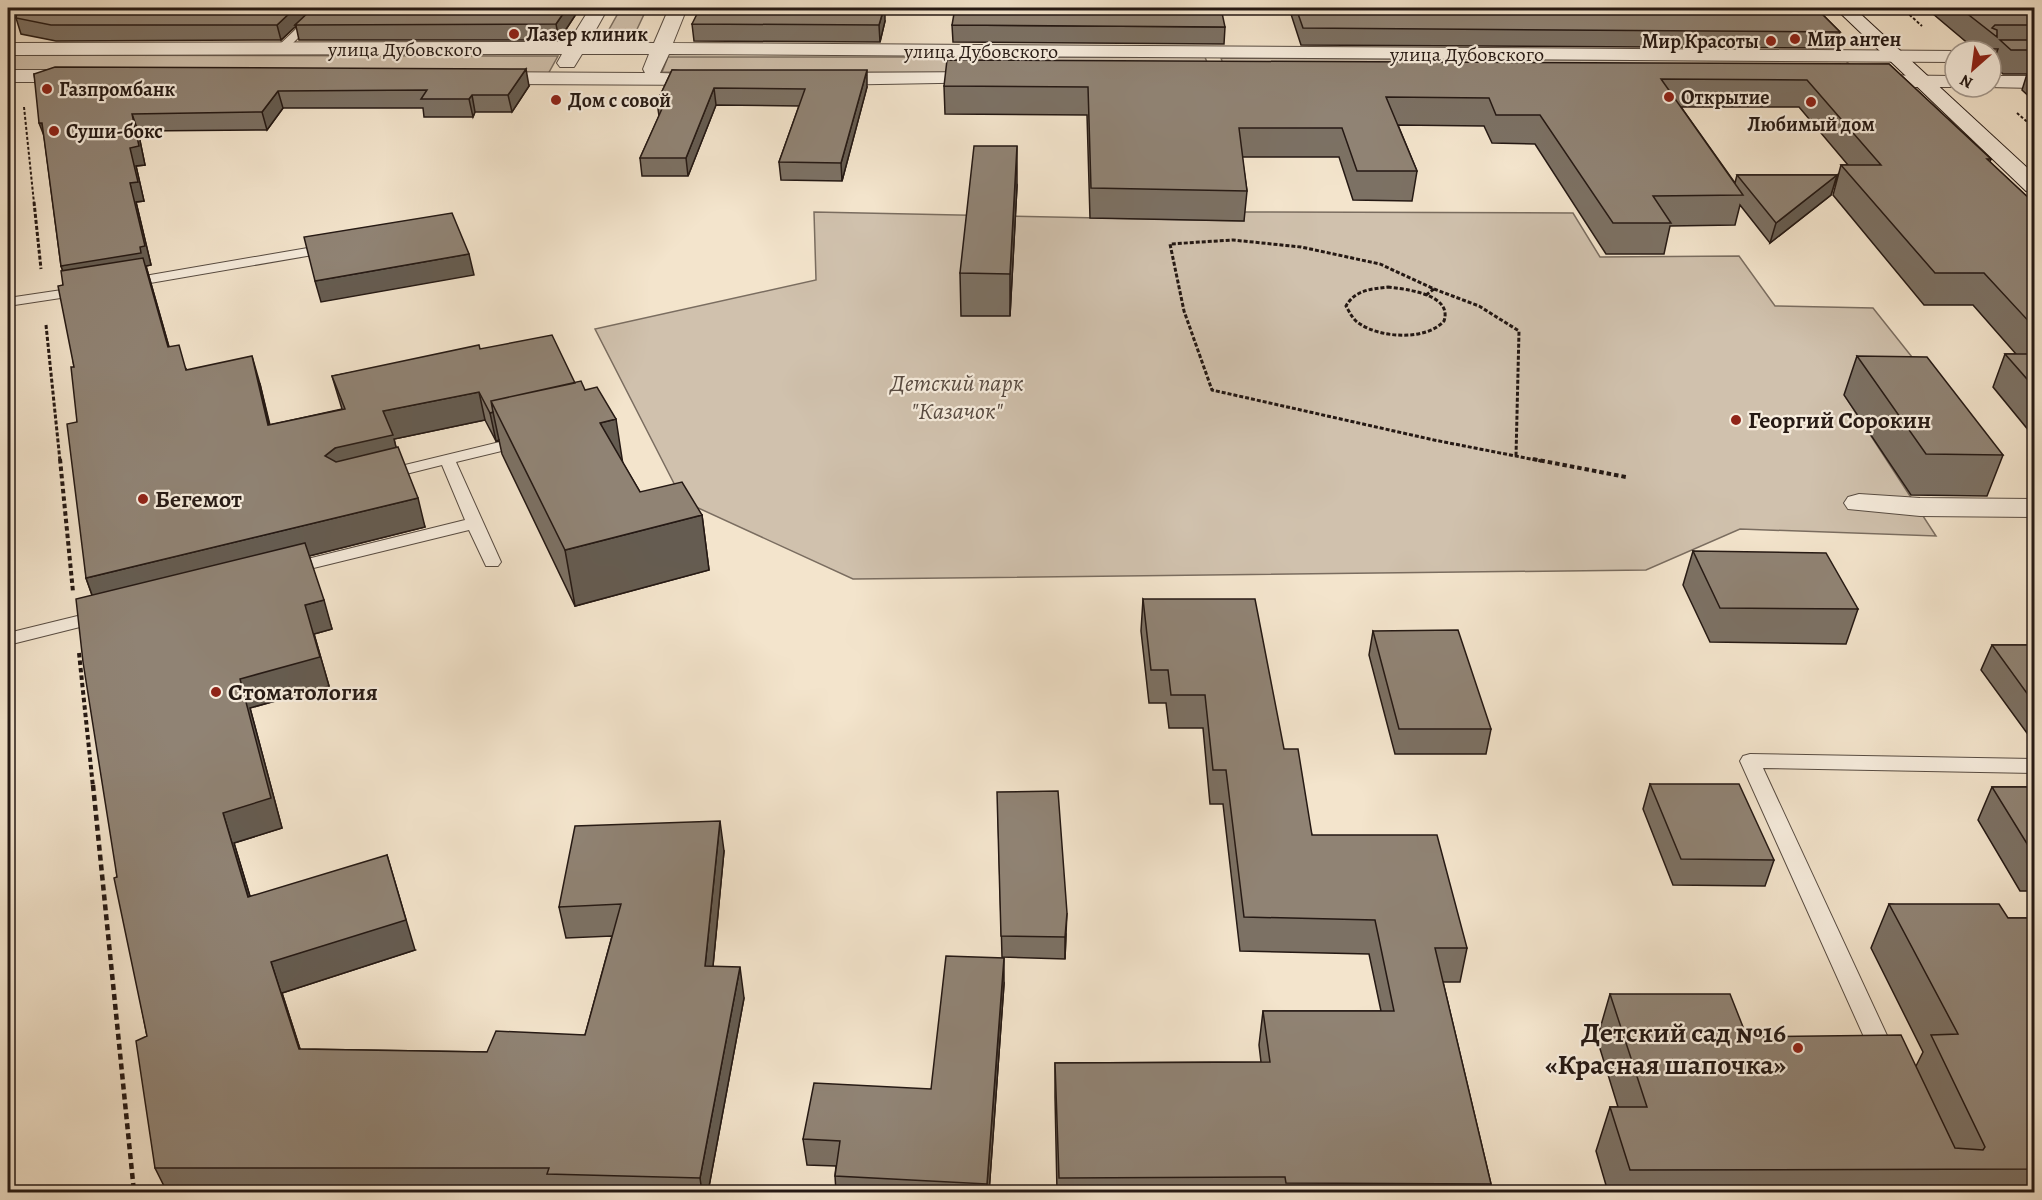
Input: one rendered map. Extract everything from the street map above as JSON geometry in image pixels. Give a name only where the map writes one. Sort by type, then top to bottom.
[{"type":"street","points":[[558,78],[599,8]]},
{"type":"street","points":[[649,79],[678,8]]},
{"type":"street","points":[[1844,8],[1940,82],[2034,166]]},
{"type":"street","points":[[1858,8],[1903,55]]},
{"type":"street","name":"улица Дубовского","points":[[8,49],[576,48],[1943,56]]},
{"type":"street","points":[[1211,53],[1218,72]]},
{"type":"street","points":[[2003,56],[2034,56]]},
{"type":"street","points":[[8,76],[94,76]]},
{"type":"street","name":"улица Дубовского","points":[[466,78],[735,79]]},
{"type":"street","name":"улица Дубовского","points":[[806,79],[1007,78]]},
{"type":"street","points":[[1847,81],[1940,82],[2034,186]]},
{"type":"street","points":[[2003,82],[2034,82]]},
{"type":"street","points":[[1859,503],[1920,507],[2034,508]]},
{"type":"lane","points":[[281,49],[322,8]]},
{"type":"lane","points":[[8,302],[348,245]]},
{"type":"lane","points":[[366,478],[545,436]]},
{"type":"lane","points":[[447,459],[492,562]]},
{"type":"lane","points":[[270,574],[475,523]]},
{"type":"lane","points":[[8,639],[122,611]]},
{"type":"lane","points":[[1893,1074],[1750,761],[2034,766]]},
{"type":"path","points":[[1516,456],[1519,331],[1501,316],[1472,300],[1434,289],[1380,264],[1301,247],[1233,240],[1170,244],[1184,311],[1212,390],[1516,456],[1626,477]]},
{"type":"path","points":[[1371,289],[1406,289],[1426,295],[1441,304],[1446,315],[1445,320],[1437,327],[1420,333],[1398,334],[1363,326],[1352,319],[1346,306],[1348,300],[1356,293],[1371,289]]},
{"type":"path","points":[[1426,295],[1434,289]]},
{"type":"green space","points":[[621,8],[647,8],[631,42],[602,42]]},
{"type":"green space","points":[[9,55],[558,56],[548,74],[12,71]]},
{"type":"green space","points":[[668,57],[1205,57],[1211,73],[662,72]]},
{"type":"green space","points":[[1221,58],[1846,61],[1861,76],[1226,73]]},
{"type":"green space","name":"Детский парк \"Казачок\"","points":[[814,212],[1244,221],[1243,212],[1573,213],[1600,257],[1739,256],[1775,306],[1873,308],[1943,396],[1845,396],[1936,536],[1740,529],[1646,570],[853,579],[683,501],[595,329],[816,280]]},
{"type":"building","points":[[18,8],[295,8],[277,25],[51,25],[16,18]]},
{"type":"building","points":[[313,8],[567,8],[556,24],[295,25]]},
{"type":"building","points":[[700,8],[884,8],[879,25],[692,24]]},
{"type":"building","points":[[955,8],[1221,8],[1225,27],[952,25]]},
{"type":"building","points":[[1296,8],[1816,8],[1840,32],[1303,28]]},
{"type":"building","points":[[1960,8],[2034,8],[2034,25],[1995,25],[1992,28],[1997,30],[1997,37]]},
{"type":"building","points":[[2003,40],[2034,40],[2034,50],[2011,50]]},
{"type":"building","points":[[947,60],[1889,64],[1991,159],[1987,159],[2034,203],[2034,327],[1984,273],[1935,273],[1841,165],[1881,165],[1807,80],[1661,79],[1743,195],[1653,196],[1671,223],[1613,223],[1540,115],[1496,115],[1489,98],[1386,97],[1417,171],[1357,171],[1342,128],[1239,128],[1247,191],[1091,188],[1088,87],[944,86]]},
{"type":"building","points":[[55,67],[526,69],[508,95],[472,95],[469,99],[421,99],[427,90],[278,91],[262,112],[132,114],[139,146],[130,148],[138,182],[130,183],[145,246],[140,247],[141,253],[61,266],[42,123],[39,123],[34,74]]},
{"type":"building","points":[[672,70],[867,70],[841,163],[779,162],[805,89],[714,88],[686,158],[640,158],[665,102],[657,102]]},
{"type":"building","points":[[974,146],[1017,146],[1010,274],[960,273]]},
{"type":"building","points":[[1737,175],[1837,175],[1776,223]]},
{"type":"building","points":[[452,213],[469,254],[315,281],[304,237]]},
{"type":"building","points":[[143,258],[168,347],[179,345],[186,370],[252,356],[268,425],[345,409],[332,376],[479,345],[480,349],[552,335],[575,383],[491,401],[493,412],[490,413],[479,392],[383,411],[393,435],[335,448],[325,456],[336,462],[398,447],[418,498],[86,578],[67,424],[77,422],[71,367],[74,367],[58,286],[63,285],[61,271]]},
{"type":"building","points":[[2005,354],[2034,354],[2034,387]]},
{"type":"building","points":[[1857,356],[1927,357],[2003,455],[1926,454]]},
{"type":"building","points":[[581,381],[585,390],[597,387],[616,419],[600,423],[640,492],[682,482],[702,515],[565,550],[491,401]]},
{"type":"building","points":[[305,543],[324,600],[305,605],[320,657],[240,679],[271,798],[223,813],[248,897],[387,855],[406,920],[271,962],[299,1049],[487,1052],[496,1031],[585,1035],[621,904],[559,907],[575,826],[720,821],[705,966],[740,967],[700,1178],[547,1174],[549,1168],[155,1168],[136,1041],[147,1036],[114,878],[117,877],[83,662],[76,599]]},
{"type":"building","points":[[1693,551],[1826,553],[1858,609],[1720,608]]},
{"type":"building","points":[[1143,599],[1255,599],[1284,749],[1298,749],[1312,835],[1437,835],[1467,948],[1435,948],[1491,1184],[1286,1183],[1285,1177],[1059,1178],[1055,1063],[1270,1062],[1263,1011],[1394,1011],[1375,920],[1244,917],[1226,770],[1213,770],[1205,695],[1171,695],[1168,670],[1151,670]]},
{"type":"building","points":[[1458,630],[1491,729],[1399,729],[1373,631]]},
{"type":"building","points":[[1992,645],[2034,645],[2034,703]]},
{"type":"building","points":[[1650,784],[1739,784],[1774,860],[1681,859]]},
{"type":"building","points":[[1992,787],[2034,787],[2034,855]]},
{"type":"building","points":[[1058,791],[1067,913],[1065,937],[1001,936],[997,792]]},
{"type":"building","points":[[1889,904],[1999,904],[2008,918],[2034,918],[2034,1169],[1630,1170],[1610,1107],[1647,1107],[1610,994],[1730,994],[1747,1037],[1901,1035],[1955,1148],[1983,1150],[1985,1147],[1931,1035],[1958,1034]]},
{"type":"building","points":[[946,956],[1004,958],[987,1184],[835,1176],[840,1141],[803,1139],[814,1083],[931,1089]]},
{"type":"place","name":"Лазер клиник","points":[[514,34]]},
{"type":"place","name":"Мир антен","points":[[1795,39]]},
{"type":"place","name":"Мир Красоты","points":[[1771,41]]},
{"type":"place","name":"Газпромбанк","points":[[47,89]]},
{"type":"place","name":"Открытие","points":[[1669,97]]},
{"type":"place","name":"Дом с совой","points":[[556,100]]},
{"type":"place","name":"Любимый дом","points":[[1811,102]]},
{"type":"place","name":"Суши-бокс","points":[[54,131]]},
{"type":"place","name":"Георгий Сорокин","points":[[1736,420]]},
{"type":"place","name":"Бегемот","points":[[143,499]]},
{"type":"place","name":"Стоматология","points":[[216,692]]},
{"type":"place","name":"Детский сад №16 «Красная шапочка»","points":[[1798,1048]]}]
